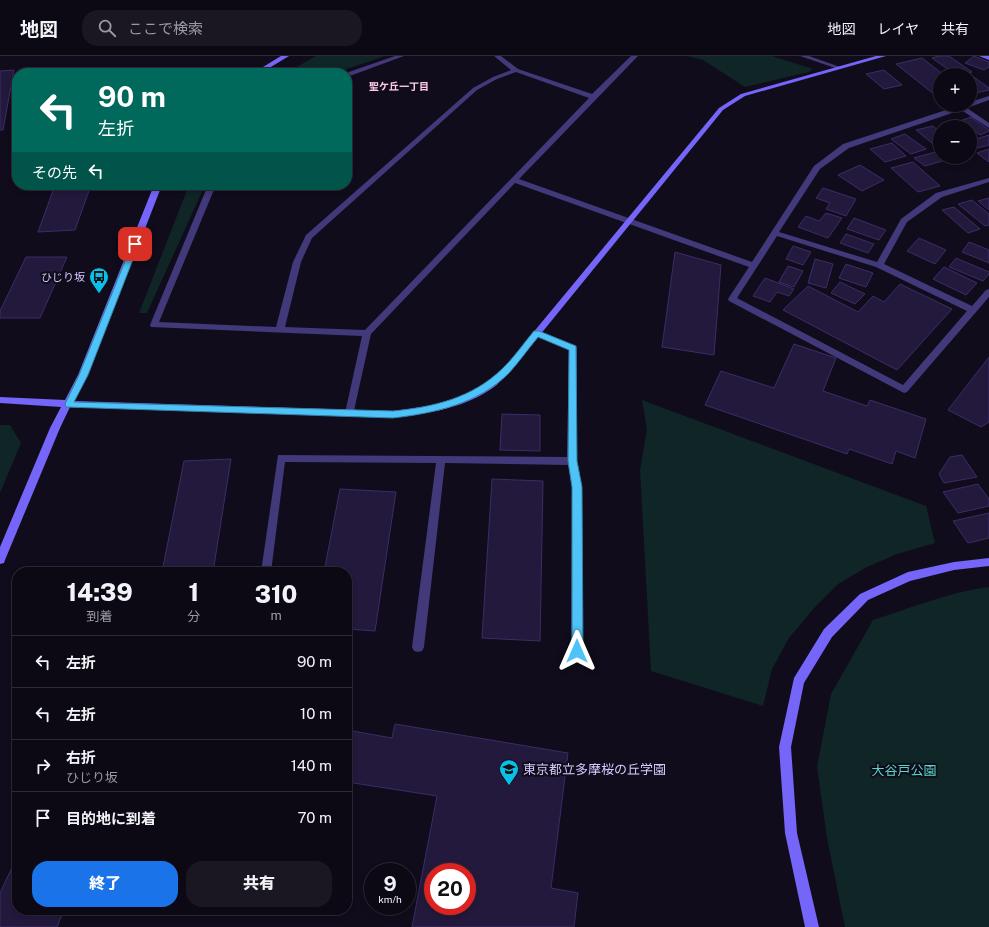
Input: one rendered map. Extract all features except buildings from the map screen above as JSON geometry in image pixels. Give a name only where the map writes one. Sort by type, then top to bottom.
[{"type":"street","points":[[265,68],[286,56]]},
{"type":"street","points":[[352,73],[401,56]]},
{"type":"street","points":[[497,56],[516,70],[593,97]]},
{"type":"street","points":[[350,413],[367,333],[593,97],[635,56]]},
{"type":"street","points":[[803,56],[840,68]]},
{"type":"street","points":[[0,400],[69,404],[393,414],[425,411],[457,402],[484,389],[506,371],[721,109],[743,95],[883,56]]},
{"type":"street","points":[[982,56],[989,58]]},
{"type":"street","points":[[280,329],[297,262],[309,237],[475,89],[495,78],[516,70]]},
{"type":"street","points":[[977,103],[989,98]]},
{"type":"street","points":[[950,112],[874,135],[846,146],[817,168],[752,265],[732,299],[904,390],[989,292]]},
{"type":"street","points":[[969,112],[989,126]]},
{"type":"street","points":[[515,180],[752,265]]},
{"type":"street","points":[[879,265],[904,221],[939,195],[989,180]]},
{"type":"street","points":[[0,560],[55,428],[83,375],[156,190]]},
{"type":"street","points":[[210,190],[154,325],[367,333]]},
{"type":"street","points":[[774,233],[879,265],[972,310]]},
{"type":"street","points":[[536,333],[573,348],[572,461],[577,487],[577,651]]},
{"type":"street","points":[[267,567],[281,458],[572,461]]},
{"type":"street","points":[[418,647],[442,459]]},
{"type":"street","points":[[812,927],[791,833],[786,755],[786,747],[798,682],[828,633],[864,597],[908,577],[954,566],[989,562]]},
{"type":"green space","points":[[316,56],[385,56],[350,68],[295,68]]},
{"type":"green space","points":[[687,56],[772,56],[813,69],[809,72],[745,87],[703,60]]},
{"type":"green space","points":[[187,190],[203,190],[147,313],[139,313]]},
{"type":"green space","points":[[642,400],[926,506],[935,543],[897,554],[867,567],[838,584],[815,607],[789,638],[772,669],[763,706],[651,671],[640,470],[647,429]]},
{"type":"green space","points":[[0,425],[10,425],[21,443],[0,493]]},
{"type":"green space","name":"大谷戸公園","points":[[989,587],[989,927],[845,927],[827,838],[817,767],[831,694],[873,620],[945,596]]},
{"type":"place","name":"ひじり坂","points":[[99,294]]},
{"type":"place","name":"東京都立多摩桜の丘学園","points":[[509,786]]},
{"type":"district","name":"聖ケ丘一丁目","points":[[399,86]]},
{"type":"route","points":[[135,244],[83,375],[69,404],[393,414],[425,411],[457,402],[484,389],[506,371],[536,333],[573,348],[572,461],[577,487],[577,651]]}]
